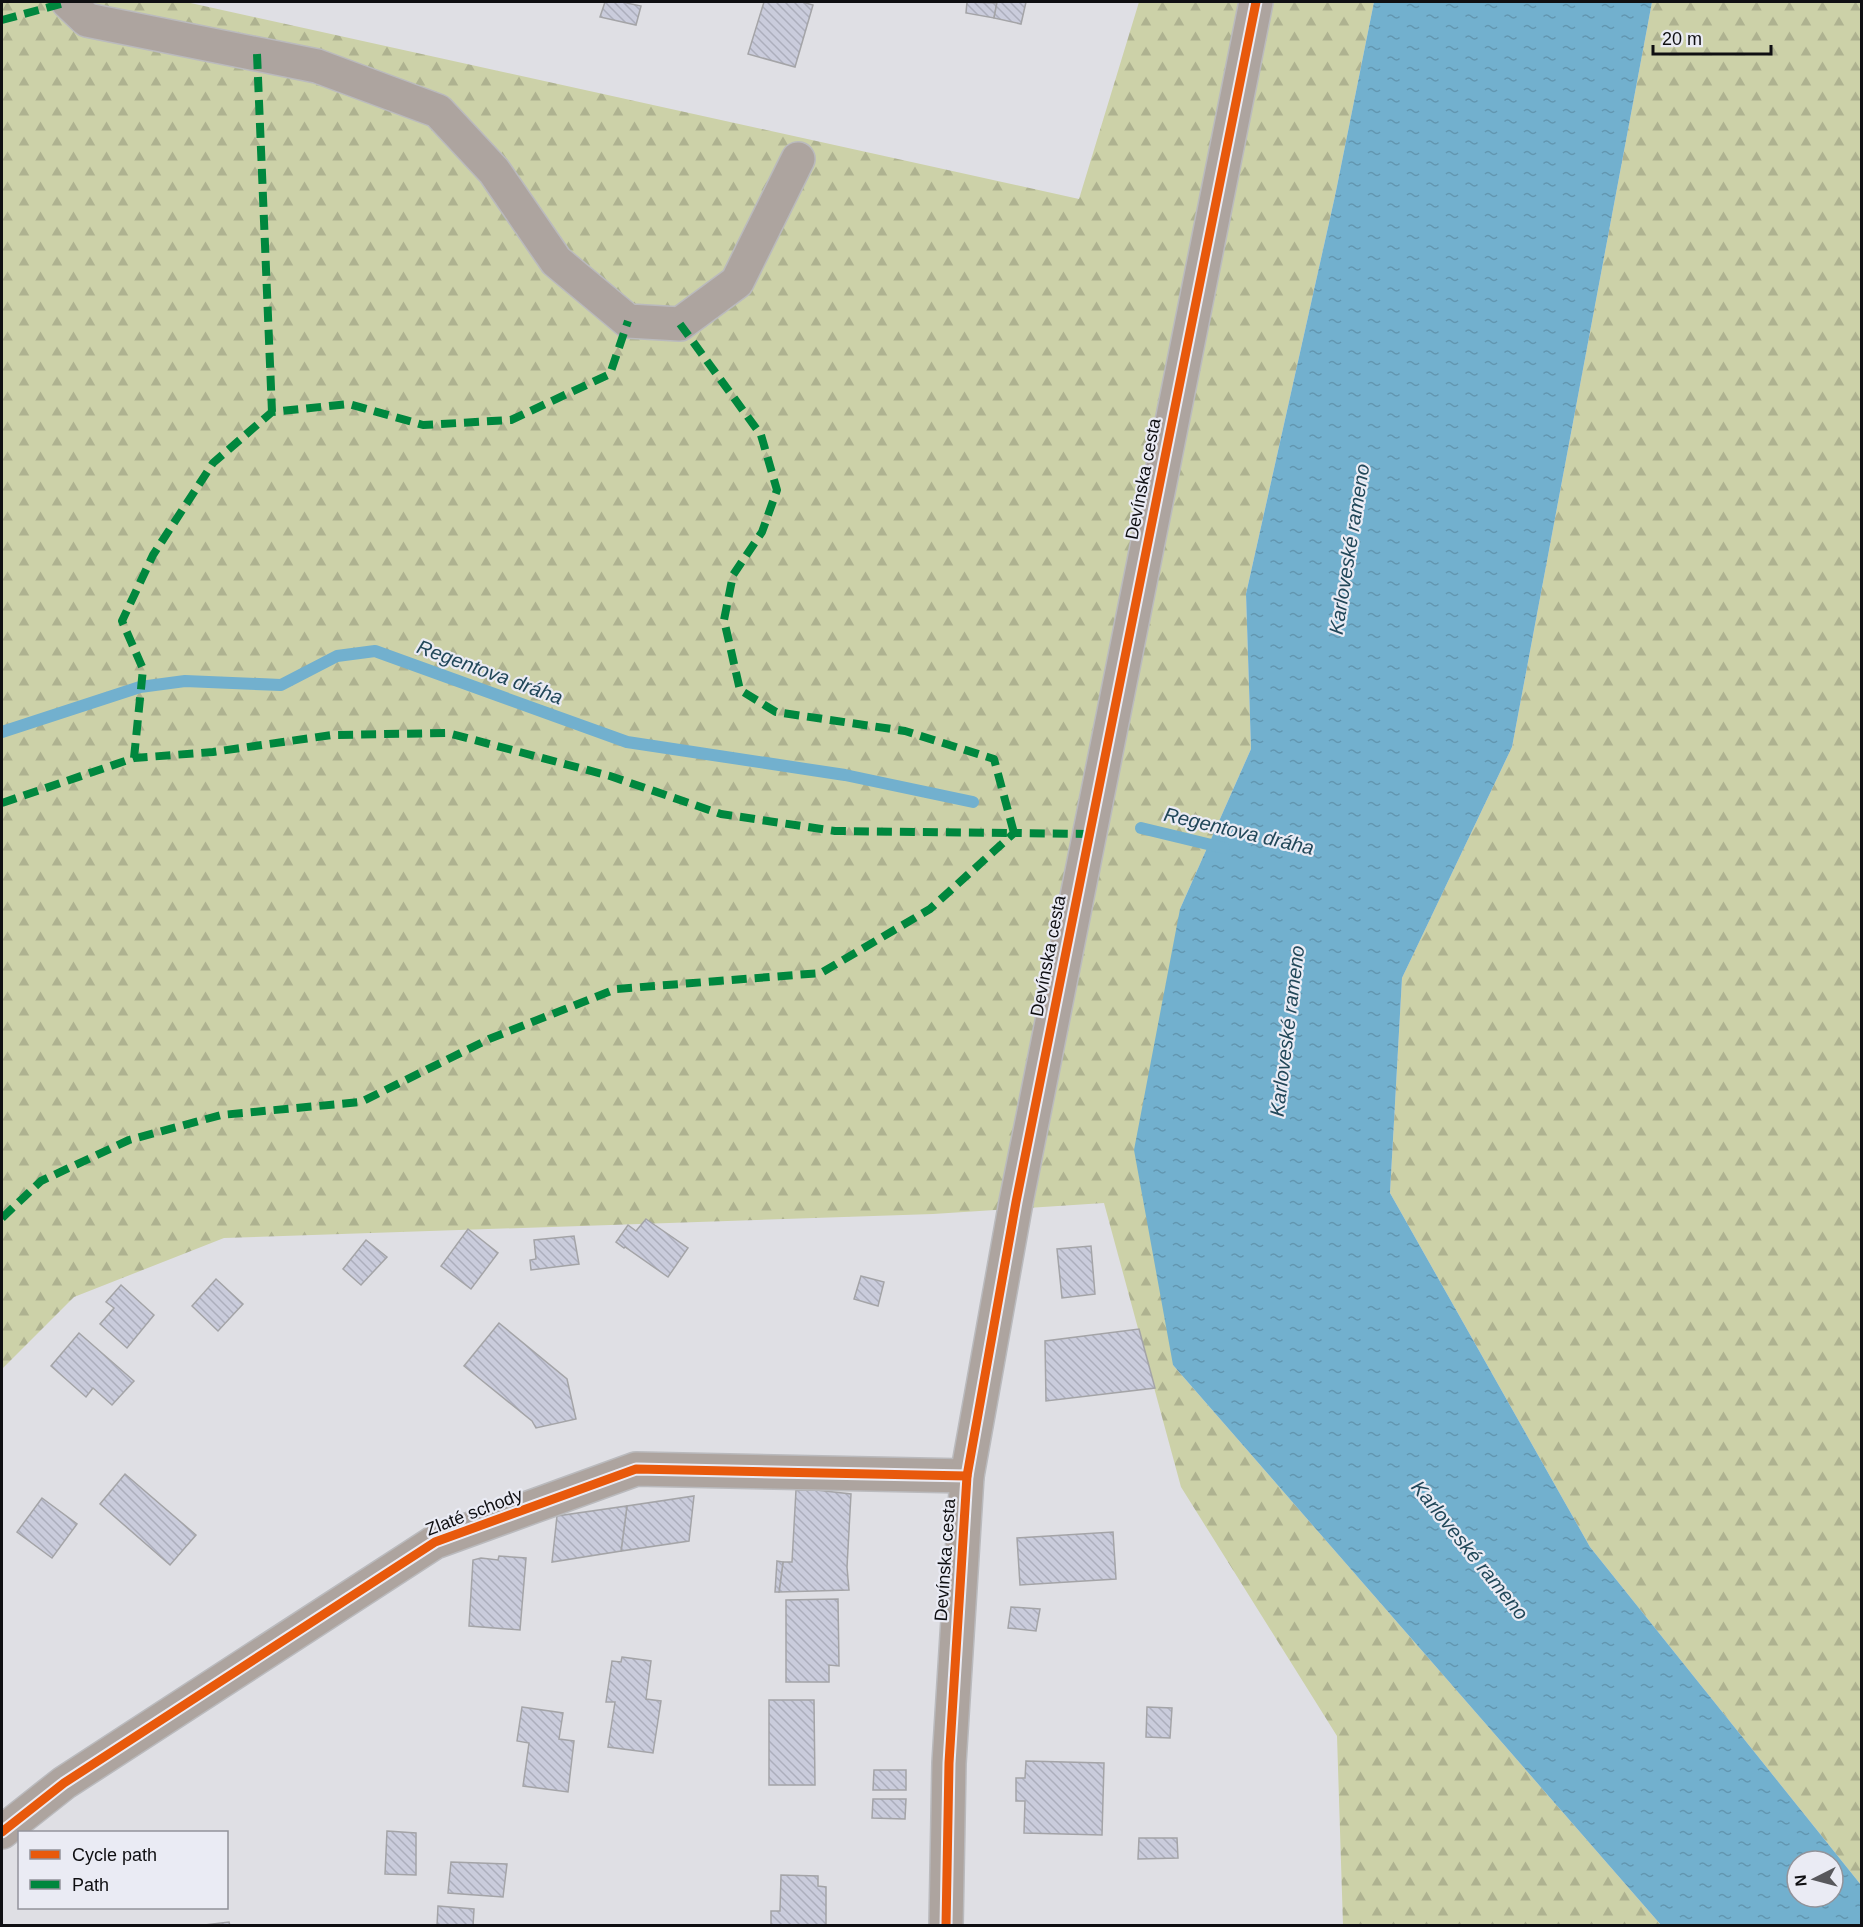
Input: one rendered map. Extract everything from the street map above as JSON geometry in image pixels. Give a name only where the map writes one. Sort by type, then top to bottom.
[{"type":"street","points":[[68,2],[87,20],[317,66],[438,111],[494,171],[556,261],[628,321],[680,324],[737,282],[798,159]]},
{"type":"street","name":"Devínska cesta","points":[[946,1926],[949,1753],[967,1476],[1032,1121],[1256,2]]},
{"type":"street","name":"Zlaté schody","points":[[2,1832],[64,1783],[435,1542],[636,1469],[967,1476]]},
{"type":"green space","points":[[2,2],[186,2],[1079,199],[1139,2],[1374,2],[1335,196],[1246,594],[1251,749],[1180,909],[1173,1365],[1661,1925],[1343,1925],[1337,1736],[1181,1487],[1104,1203],[933,1214],[224,1238],[74,1297],[2,1369]]},
{"type":"green space","points":[[1652,2],[1861,2],[1861,1885],[1845,1865],[1845,1849],[1832,1849],[1590,1547],[1390,1193],[1402,978],[1512,747]]},
{"type":"water","name":"Karloveské rameno","points":[[1374,2],[1652,2],[1512,747],[1402,978],[1390,1193],[1590,1547],[1832,1849],[1785,1849],[1785,1909],[1845,1909],[1845,1865],[1861,1885],[1861,1925],[1661,1925],[1173,1365],[1134,1150],[1180,909],[1251,749],[1246,594],[1335,196]]},
{"type":"building","points":[[605,2],[622,2],[641,6],[636,25],[600,17]]},
{"type":"building","points":[[764,2],[802,2],[813,5],[795,67],[748,54]]},
{"type":"building","points":[[967,2],[997,3],[994,18],[966,13]]},
{"type":"building","points":[[997,2],[1026,2],[1021,24],[994,18]]},
{"type":"building","points":[[646,1219],[688,1248],[668,1277],[616,1242],[628,1225],[636,1231]]},
{"type":"building","points":[[468,1229],[498,1253],[471,1289],[441,1266]]},
{"type":"building","points":[[574,1236],[579,1264],[531,1270],[530,1260],[536,1259],[534,1240]]},
{"type":"building","points":[[366,1240],[387,1257],[361,1285],[343,1269]]},
{"type":"building","points":[[1091,1246],[1095,1294],[1062,1298],[1057,1249]]},
{"type":"building","points":[[861,1276],[884,1282],[878,1306],[854,1299]]},
{"type":"building","points":[[216,1279],[243,1304],[218,1331],[192,1306]]},
{"type":"building","points":[[121,1285],[154,1315],[127,1348],[100,1324],[114,1308],[106,1302]]},
{"type":"building","points":[[499,1323],[567,1379],[576,1419],[536,1428],[532,1421],[464,1366]]},
{"type":"building","points":[[1139,1329],[1155,1388],[1046,1401],[1045,1341]]},
{"type":"building","points":[[79,1333],[134,1381],[112,1405],[93,1388],[86,1397],[51,1366]]},
{"type":"building","points":[[125,1474],[196,1535],[170,1565],[100,1504]]},
{"type":"building","points":[[796,1490],[851,1494],[847,1567],[849,1590],[779,1592],[783,1562],[792,1562]]},
{"type":"building","points":[[694,1496],[689,1541],[621,1551],[627,1506]]},
{"type":"building","points":[[42,1498],[77,1524],[52,1558],[17,1532]]},
{"type":"building","points":[[627,1506],[621,1551],[552,1562],[557,1516]]},
{"type":"building","points":[[1113,1532],[1116,1579],[1020,1585],[1017,1538]]},
{"type":"building","points":[[499,1556],[526,1558],[520,1630],[469,1626],[473,1560],[481,1558],[498,1560]]},
{"type":"building","points":[[777,1561],[783,1562],[779,1592],[775,1592]]},
{"type":"building","points":[[838,1599],[839,1666],[829,1665],[829,1682],[786,1682],[786,1600]]},
{"type":"building","points":[[1011,1607],[1040,1609],[1036,1631],[1008,1628]]},
{"type":"building","points":[[622,1657],[651,1661],[646,1699],[661,1701],[653,1753],[608,1747],[615,1702],[606,1702],[612,1661],[621,1662]]},
{"type":"building","points":[[769,1700],[814,1700],[815,1785],[769,1785]]},
{"type":"building","points":[[522,1707],[563,1713],[559,1739],[574,1741],[568,1792],[523,1786],[529,1743],[517,1741]]},
{"type":"building","points":[[1147,1707],[1172,1708],[1170,1738],[1146,1737]]},
{"type":"building","points":[[1026,1761],[1104,1763],[1102,1835],[1024,1833],[1025,1801],[1016,1801],[1016,1778],[1025,1778]]},
{"type":"building","points":[[874,1770],[906,1770],[906,1790],[873,1790]]},
{"type":"building","points":[[873,1799],[906,1799],[905,1819],[872,1818]]},
{"type":"building","points":[[387,1831],[416,1833],[416,1875],[385,1874]]},
{"type":"building","points":[[1139,1838],[1177,1838],[1178,1858],[1138,1859]]},
{"type":"building","points":[[451,1862],[507,1864],[503,1897],[448,1893]]},
{"type":"building","points":[[781,1875],[818,1876],[818,1886],[826,1887],[826,1926],[771,1926],[771,1911],[780,1911]]},
{"type":"building","points":[[438,1906],[474,1909],[473,1926],[437,1926]]},
{"type":"building","points":[[229,1922],[230,1926],[196,1926]]},
{"type":"waterway","name":"Regentova dráha","points":[[2,732],[140,687],[185,681],[281,685],[337,656],[375,651],[627,742],[845,775],[973,802]]},
{"type":"waterway","name":"Regentova dráha","points":[[1141,828],[1224,848]]},
{"type":"marked path","points":[[2,20],[68,2]]},
{"type":"marked path","points":[[257,54],[272,412]]},
{"type":"marked path","points":[[134,758],[143,669],[122,621],[153,555],[213,463],[272,412],[349,404],[423,425],[511,420],[610,374],[628,321]]},
{"type":"marked path","points":[[2,803],[134,758],[213,752],[332,735],[448,733],[610,776],[721,814],[835,831],[1014,833],[994,759],[905,731],[776,712],[740,690],[724,620],[733,575],[762,532],[777,490],[761,435],[680,324]]},
{"type":"marked path","points":[[2,1218],[41,1181],[129,1140],[221,1115],[361,1102],[489,1039],[616,989],[821,973],[930,909],[1014,833],[1088,834]]},
{"type":"cycle path","points":[[946,1926],[949,1763],[967,1476],[1016,1202],[1256,2]]},
{"type":"cycle path","points":[[2,1832],[64,1783],[435,1542],[636,1469],[967,1476]]}]
